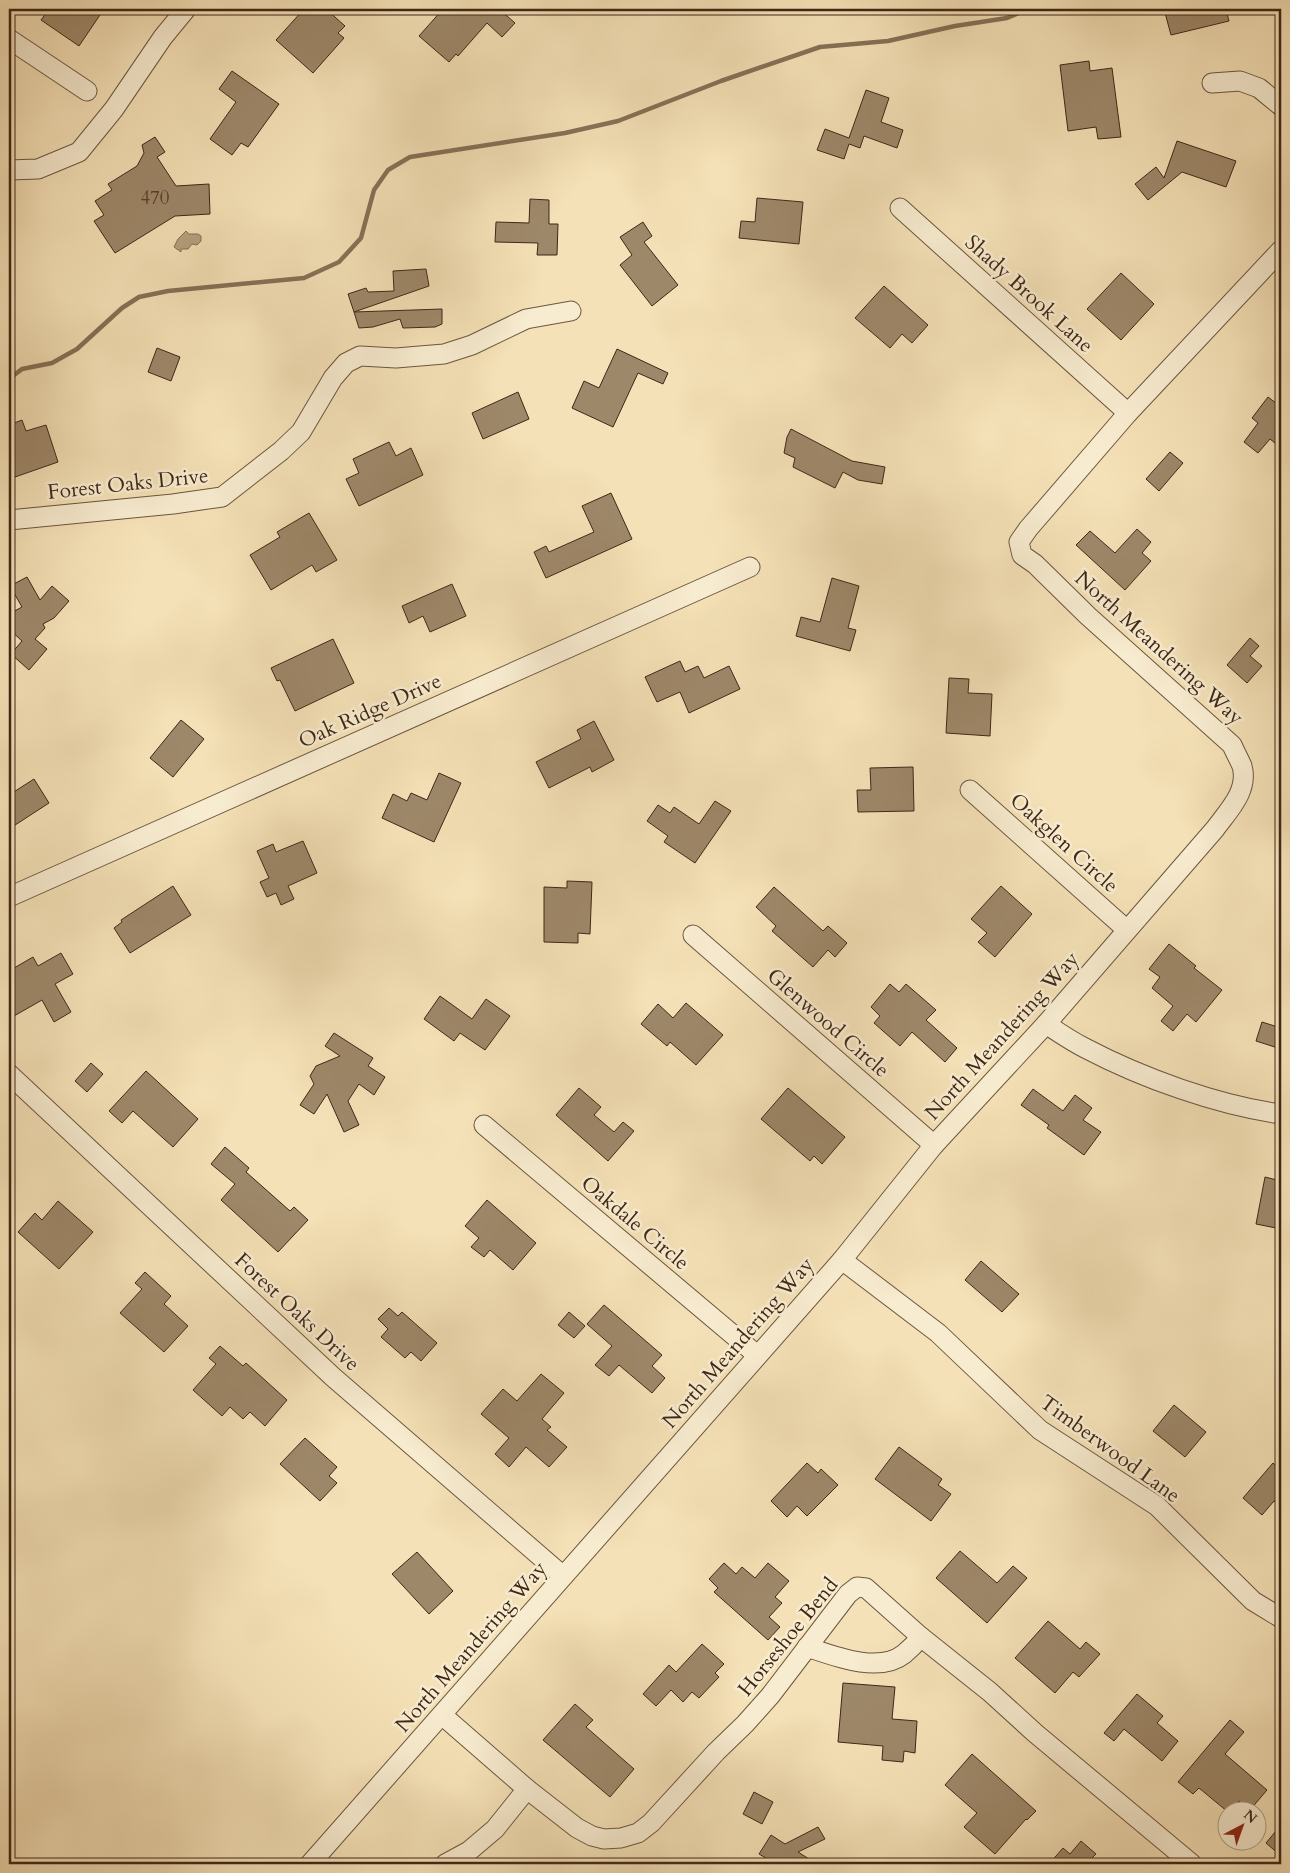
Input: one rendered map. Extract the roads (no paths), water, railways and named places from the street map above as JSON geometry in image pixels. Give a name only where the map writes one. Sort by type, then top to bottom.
[{"type":"street","points":[[9,170],[38,169],[79,152],[114,109],[163,37],[186,9]]},
{"type":"street","points":[[13,49],[86,92]]},
{"type":"street","points":[[1212,84],[1240,81],[1258,88],[1281,106]]},
{"type":"street","name":"Shady Brook Lane","points":[[900,208],[1128,413]]},
{"type":"street","name":"North Meandering Way","points":[[310,1864],[842,1260],[934,1144],[1046,1024],[1215,829],[1238,799],[1242,784],[1242,768],[1232,745],[1088,616],[1035,564],[1022,555],[1019,542],[1028,529],[1128,413],[1281,250]]},
{"type":"street","name":"Forest Oaks Drive","points":[[9,520],[173,504],[222,497],[281,451],[301,432],[333,378],[346,363],[360,356],[396,358],[444,354],[472,345],[526,319],[571,311]]},
{"type":"street","name":"Oak Ridge Drive","points":[[9,897],[750,567]]},
{"type":"street","name":"Oakglen Circle","points":[[970,790],[1128,930]]},
{"type":"street","name":"Glenwood Circle","points":[[693,935],[934,1144]]},
{"type":"street","points":[[1046,1024],[1083,1048],[1130,1070],[1207,1098],[1281,1114]]},
{"type":"street","name":"Forest Oaks Drive","points":[[9,1074],[333,1377],[562,1576]]},
{"type":"street","name":"Oakdale Circle","points":[[484,1125],[757,1355]]},
{"type":"street","name":"Timberwood Lane","points":[[842,1260],[938,1333],[1040,1430],[1157,1506],[1253,1601],[1281,1618]]},
{"type":"street","name":"Horseshoe Bend","points":[[442,1715],[577,1828],[592,1836],[604,1839],[621,1838],[638,1833],[651,1823],[770,1696],[848,1594],[856,1588],[866,1588],[921,1637],[990,1692],[1035,1733],[1192,1864]]},
{"type":"street","points":[[807,1648],[843,1659],[884,1664],[904,1655],[921,1637]]},
{"type":"street","points":[[445,1864],[469,1851],[495,1829],[527,1788]]},
{"type":"waterway","points":[[9,379],[22,369],[52,363],[77,349],[122,308],[139,297],[168,291],[304,278],[339,262],[361,238],[374,190],[388,170],[410,157],[565,133],[618,121],[721,81],[820,47],[888,41],[955,26],[1007,18],[1028,9]]}]
